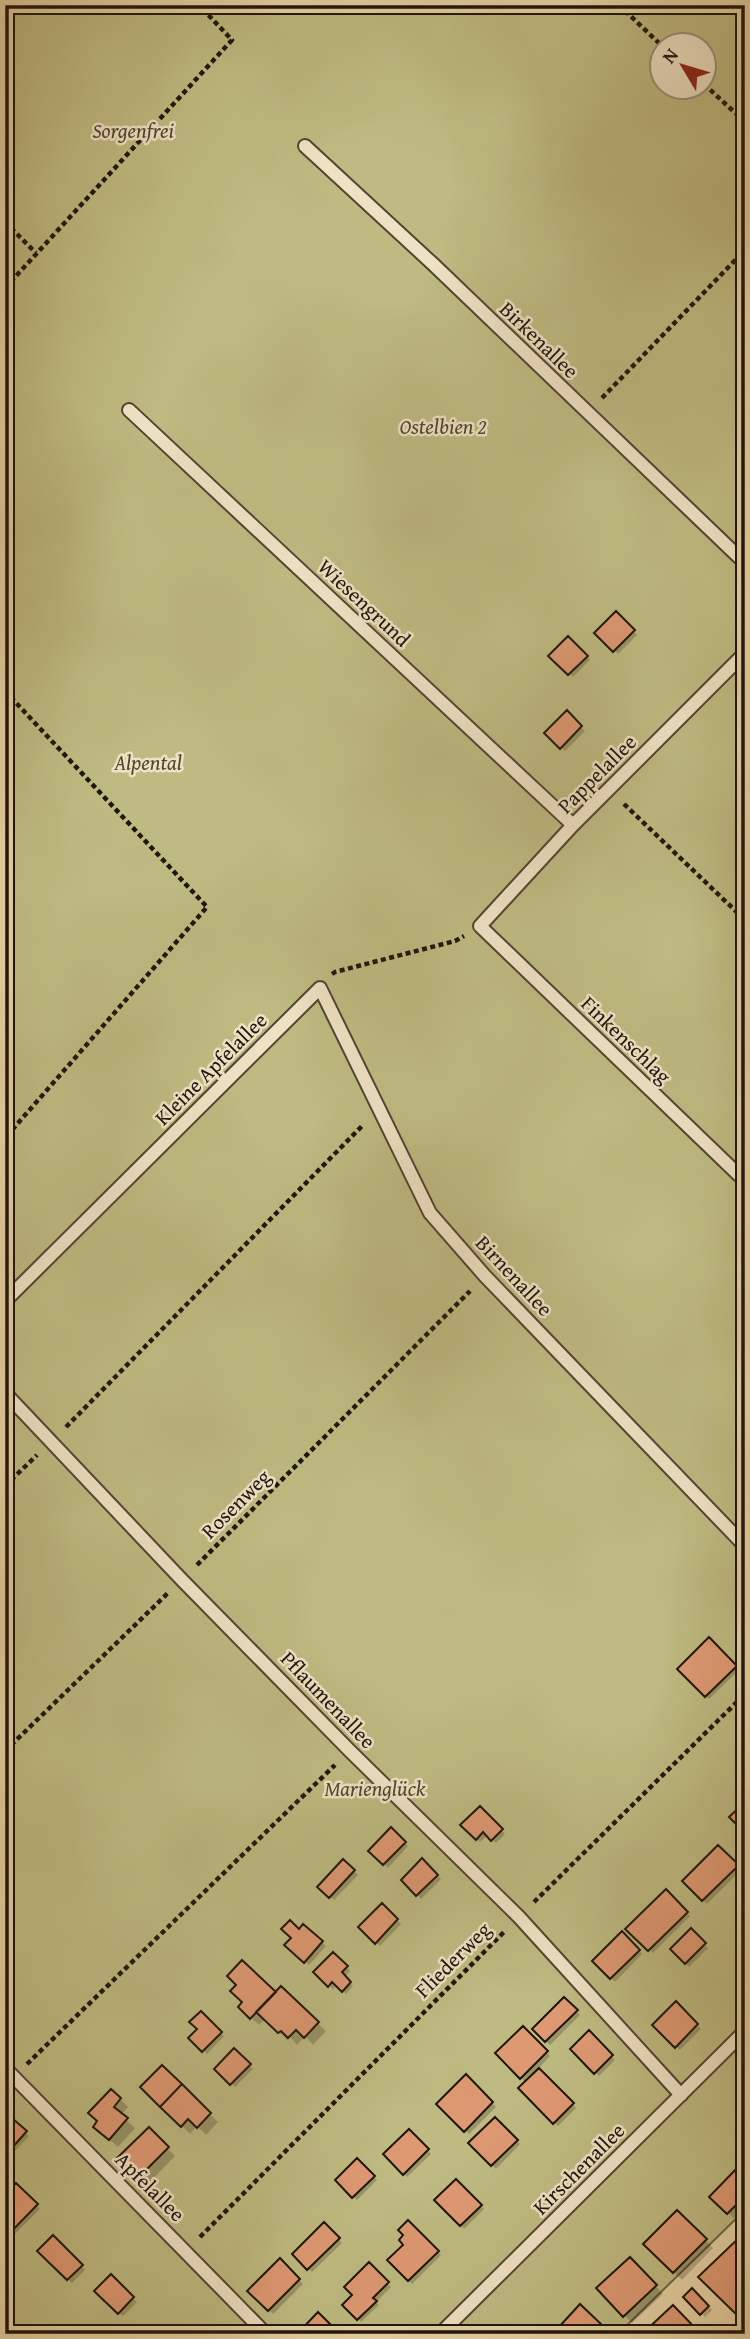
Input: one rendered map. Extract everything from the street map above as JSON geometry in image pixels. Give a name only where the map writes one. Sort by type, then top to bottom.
[{"type":"lane","name":"Birkenallee","points":[[305,146],[434,265],[745,563]]},
{"type":"lane","name":"Wiesengrund","points":[[129,410],[573,825]]},
{"type":"lane","name":"Pappelallee","points":[[480,926],[573,825],[745,653]]},
{"type":"lane","name":"Finkenschlag","points":[[480,926],[745,1181]]},
{"type":"lane","name":"Birnenallee","points":[[320,988],[430,1213],[485,1276],[745,1546]]},
{"type":"lane","name":"Kleine Apfelallee","points":[[5,1301],[320,988]]},
{"type":"lane","name":"Pflaumenallee","points":[[5,1393],[182,1580],[350,1751],[519,1917],[681,2095]]},
{"type":"lane","name":"Kirschenallee","points":[[440,2334],[745,2031]]},
{"type":"lane","name":"Apfelallee","points":[[10,2072],[266,2334]]},
{"type":"path","points":[[5,288],[232,40],[199,5]]},
{"type":"path","points":[[619,5],[648,32]]},
{"type":"path","points":[[718,97],[745,122]]},
{"type":"path","points":[[5,222],[36,253]]},
{"type":"path","points":[[586,413],[745,250]]},
{"type":"path","points":[[5,691],[207,907],[5,1138]]},
{"type":"path","points":[[609,789],[745,920]]},
{"type":"path","points":[[320,988],[335,972],[455,941],[480,926]]},
{"type":"path","points":[[5,1486],[378,1110]]},
{"type":"path","name":"Rosenweg","points":[[5,1751],[182,1580],[485,1276]]},
{"type":"path","name":"Fliederweg","points":[[186,2251],[745,1694]]},
{"type":"path","points":[[10,2072],[350,1751]]},
{"type":"green space","points":[[5,5],[745,5],[745,2210],[618,2334],[5,2334]]},
{"type":"building","points":[[616,611],[635,630],[613,652],[594,633]]},
{"type":"building","points":[[568,636],[588,656],[568,675],[548,656]]},
{"type":"building","points":[[567,710],[582,726],[560,749],[544,733]]},
{"type":"building","points":[[709,1637],[737,1666],[705,1697],[677,1669]]},
{"type":"building","points":[[745,1802],[745,1831],[744,1832],[729,1817]]},
{"type":"building","points":[[480,1806],[503,1829],[491,1841],[483,1832],[476,1840],[460,1825]]},
{"type":"building","points":[[391,1827],[406,1842],[383,1865],[368,1851]]},
{"type":"building","points":[[718,1845],[739,1865],[702,1901],[682,1881]]},
{"type":"building","points":[[422,1858],[438,1875],[416,1896],[401,1880]]},
{"type":"building","points":[[343,1859],[355,1870],[329,1898],[317,1887]]},
{"type":"building","points":[[666,1889],[688,1912],[648,1951],[625,1929]]},
{"type":"building","points":[[382,1903],[398,1919],[375,1944],[358,1927]]},
{"type":"building","points":[[290,1920],[299,1929],[303,1924],[323,1941],[304,1963],[284,1945],[291,1938],[281,1929]]},
{"type":"building","points":[[691,1928],[706,1943],[685,1964],[670,1949]]},
{"type":"building","points":[[622,1931],[640,1950],[610,1979],[592,1961]]},
{"type":"building","points":[[333,1952],[348,1966],[342,1972],[351,1982],[342,1992],[332,1982],[328,1987],[313,1972]]},
{"type":"building","points":[[242,1960],[276,1992],[250,2019],[238,2007],[242,2002],[230,1991],[236,1985],[227,1976]]},
{"type":"building","points":[[281,1986],[319,2022],[304,2038],[296,2030],[288,2038],[281,2031],[278,2033],[256,2012]]},
{"type":"building","points":[[564,1997],[578,2010],[545,2042],[532,2029]]},
{"type":"building","points":[[676,2001],[698,2024],[675,2048],[652,2025]]},
{"type":"building","points":[[201,2011],[222,2032],[202,2052],[188,2038],[197,2029],[189,2022]]},
{"type":"building","points":[[523,2026],[548,2051],[520,2079],[495,2053]]},
{"type":"building","points":[[589,2030],[613,2055],[594,2074],[570,2049]]},
{"type":"building","points":[[234,2048],[251,2064],[230,2085],[214,2069]]},
{"type":"building","points":[[162,2065],[182,2084],[160,2107],[140,2087]]},
{"type":"building","points":[[539,2068],[574,2103],[553,2124],[518,2088]]},
{"type":"building","points":[[466,2074],[493,2102],[464,2132],[436,2104]]},
{"type":"building","points":[[182,2084],[211,2113],[197,2128],[188,2119],[181,2127],[160,2107]]},
{"type":"building","points":[[111,2089],[121,2098],[114,2107],[128,2118],[109,2140],[93,2127],[97,2121],[88,2113]]},
{"type":"building","points":[[5,2112],[27,2131],[11,2149],[5,2144]]},
{"type":"building","points":[[495,2117],[518,2140],[491,2166],[468,2143]]},
{"type":"building","points":[[149,2127],[169,2147],[136,2180],[115,2160]]},
{"type":"building","points":[[409,2129],[429,2149],[403,2175],[383,2154]]},
{"type":"building","points":[[357,2158],[375,2176],[352,2198],[335,2180]]},
{"type":"building","points":[[740,2165],[745,2170],[745,2196],[727,2214],[709,2197]]},
{"type":"building","points":[[456,2179],[482,2205],[460,2226],[434,2200]]},
{"type":"building","points":[[16,2183],[38,2204],[9,2234],[5,2231],[5,2194]]},
{"type":"building","points":[[677,2210],[707,2239],[673,2273],[643,2244]]},
{"type":"building","points":[[408,2220],[439,2251],[408,2281],[387,2260],[403,2245],[399,2240],[403,2235],[398,2230]]},
{"type":"building","points":[[324,2222],[340,2238],[307,2270],[292,2254]]},
{"type":"building","points":[[745,2232],[745,2270],[741,2274],[745,2278],[745,2309],[738,2316],[698,2277]]},
{"type":"building","points":[[53,2235],[83,2265],[67,2280],[37,2251]]},
{"type":"building","points":[[630,2257],[657,2285],[623,2317],[596,2288]]},
{"type":"building","points":[[280,2258],[300,2279],[268,2311],[247,2291]]},
{"type":"building","points":[[369,2262],[389,2282],[373,2298],[377,2301],[357,2320],[342,2305],[352,2295],[344,2287]]},
{"type":"building","points":[[111,2274],[134,2297],[118,2314],[94,2291]]},
{"type":"building","points":[[692,2288],[709,2306],[700,2315],[683,2297]]},
{"type":"building","points":[[580,2304],[602,2325],[594,2334],[564,2334],[558,2328]]},
{"type":"building","points":[[673,2305],[701,2334],[642,2334]]},
{"type":"building","points":[[318,2312],[336,2330],[332,2334],[297,2334]]},
{"type":"park label","name":"Sorgenfrei","points":[[133,131]]},
{"type":"park label","name":"Ostelbien 2","points":[[443,427]]},
{"type":"park label","name":"Alpental","points":[[148,763]]},
{"type":"park label","name":"Marienglück","points":[[375,1789]]}]
